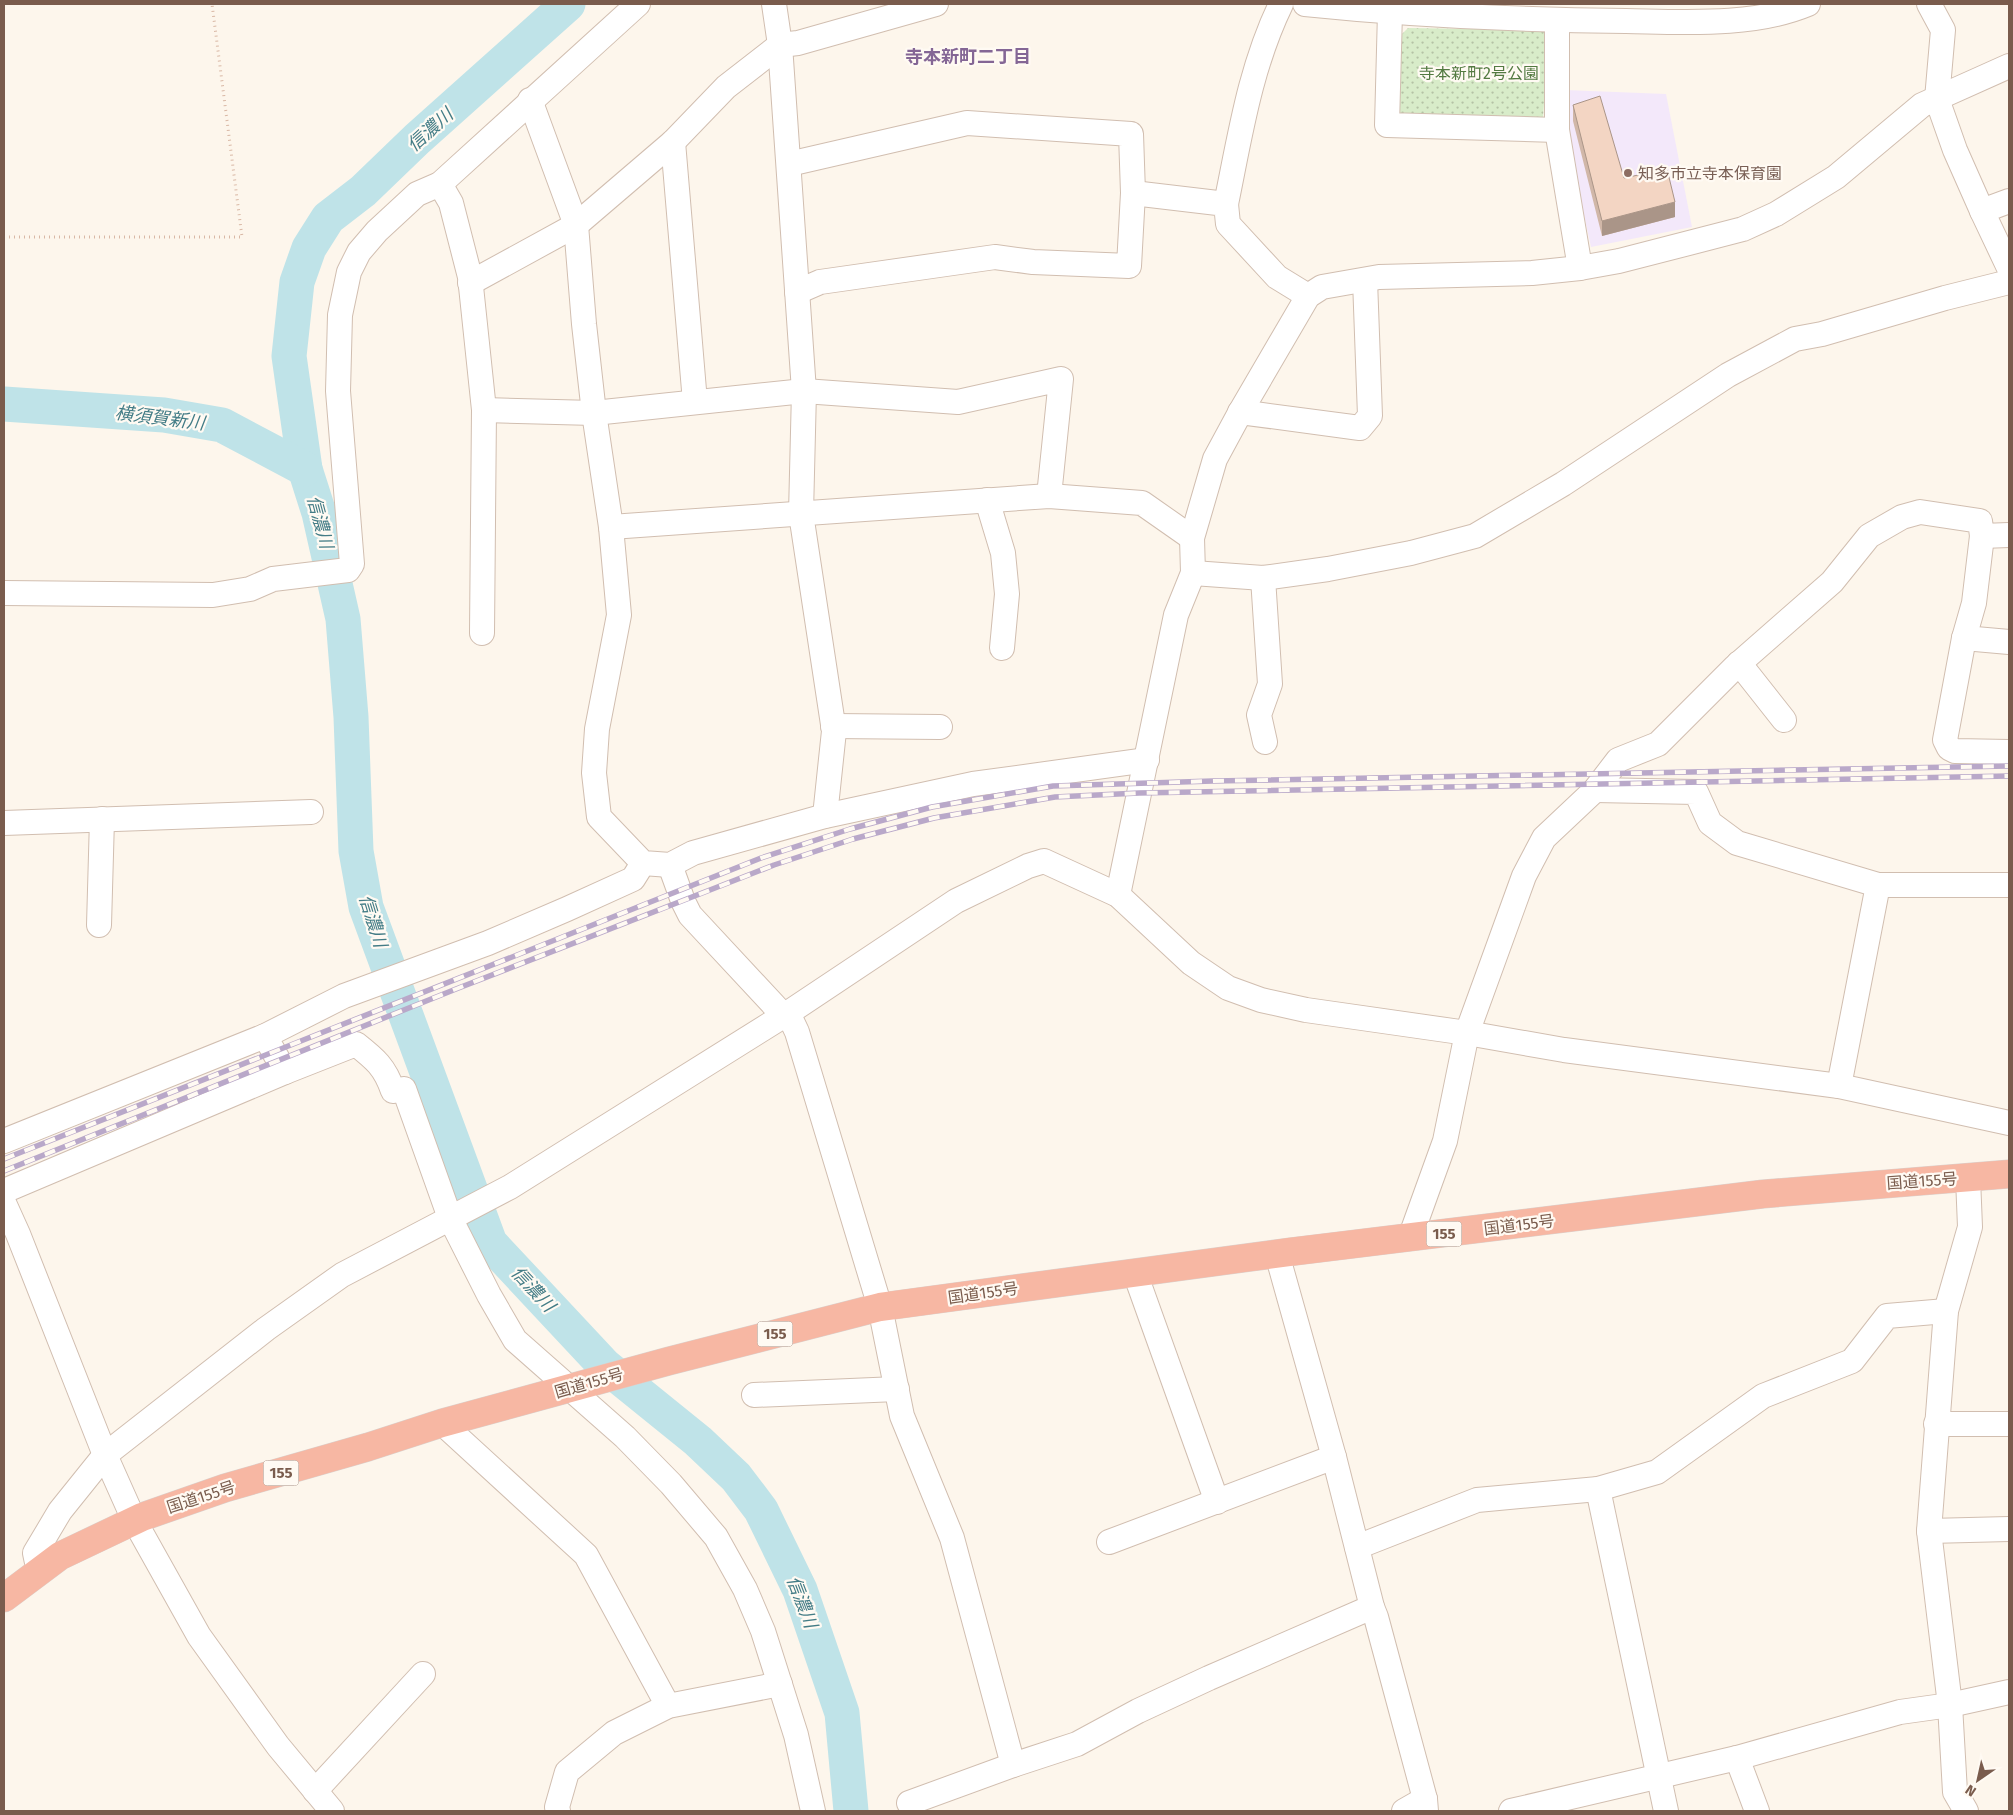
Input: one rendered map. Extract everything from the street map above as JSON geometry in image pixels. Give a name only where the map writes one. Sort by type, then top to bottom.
[{"type":"highway","name":"国道155号","points":[[4,1598],[60,1556],[134,1520],[225,1488],[360,1450],[442,1423],[669,1361],[880,1307],[1278,1254],[1763,1194],[2009,1174]]},
{"type":"street","points":[[4,593],[213,595],[250,589],[273,579],[348,570],[352,564],[338,391],[340,315],[349,272],[359,252],[377,231],[417,194],[440,184],[530,100],[638,4]]},
{"type":"street","points":[[774,4],[780,44],[804,391],[800,514],[833,726],[824,816]]},
{"type":"street","points":[[470,282],[576,225],[673,142],[726,87],[780,44],[798,43],[936,4]]},
{"type":"street","points":[[1281,4],[1266,34],[1251,83],[1226,204],[1228,224],[1276,277],[1308,296]]},
{"type":"street","points":[[1305,4],[1358,7],[1390,12],[1557,21],[1710,12],[1753,18],[1793,10],[1808,4]]},
{"type":"street","points":[[1929,4],[1942,30],[1937,99],[1955,150],[2009,268]]},
{"type":"street","points":[[1390,12],[1387,125],[1557,130]]},
{"type":"street","points":[[1557,21],[1557,130],[1580,268]]},
{"type":"street","points":[[1118,895],[1176,615],[1193,573],[1192,538],[1215,459],[1240,412],[1308,296],[1322,287],[1379,277],[1532,273],[1580,268],[1619,261],[1743,228],[1776,214],[1836,177],[1922,106],[2009,66]]},
{"type":"street","points":[[530,100],[576,225],[594,413],[611,528],[619,615],[597,729],[594,773],[599,817],[643,863],[670,865],[693,853],[824,816],[973,784],[1147,760]]},
{"type":"street","points":[[789,164],[967,122],[1131,134],[1133,193],[1128,266],[1033,262],[994,257],[820,282],[797,292]]},
{"type":"street","points":[[673,142],[695,402]]},
{"type":"street","points":[[440,184],[451,203],[470,282],[484,410],[482,633]]},
{"type":"street","points":[[1133,193],[1226,204]]},
{"type":"street","points":[[1982,211],[2009,201]]},
{"type":"street","points":[[1240,412],[1360,428],[1370,416],[1365,280]]},
{"type":"street","points":[[1193,573],[1263,578],[1328,569],[1402,554],[1475,536],[1563,484],[1728,375],[1795,339],[1822,334],[1945,298],[2009,282]]},
{"type":"street","points":[[484,410],[594,413],[804,391],[958,402],[1061,379],[1049,496]]},
{"type":"street","points":[[611,528],[1049,496],[1142,503],[1192,538]]},
{"type":"street","points":[[987,500],[1003,553],[1007,594],[1002,648]]},
{"type":"street","points":[[1410,1238],[1445,1142],[1467,1033],[1524,876],[1544,838],[1595,790],[1618,760],[1658,744],[1739,663],[1832,582],[1869,536],[1902,517],[1920,512],[1980,521],[1982,536],[1974,603],[1964,638],[1945,740],[1949,748],[1955,751],[2009,752]]},
{"type":"street","points":[[1982,536],[2009,535]]},
{"type":"street","points":[[1263,578],[1270,684],[1259,715],[1265,742]]},
{"type":"street","points":[[1964,638],[2009,642]]},
{"type":"street","points":[[1739,663],[1784,720]]},
{"type":"street","points":[[833,726],[940,727]]},
{"type":"street","points":[[1595,790],[1696,792],[1710,823],[1737,843],[1878,885],[2009,885]]},
{"type":"street","points":[[4,823],[311,812]]},
{"type":"street","points":[[99,925],[102,819]]},
{"type":"street","points":[[39,1572],[35,1553],[60,1511],[105,1455],[266,1329],[342,1275],[510,1187],[786,1014],[956,901],[1028,866],[1044,861],[1118,895],[1191,963],[1228,988],[1261,1000],[1306,1010],[1467,1033],[1564,1050],[1839,1086],[2009,1123]]},
{"type":"street","points":[[4,1141],[265,1036],[344,996],[488,943],[633,879],[643,863]]},
{"type":"street","points":[[670,865],[682,901],[690,915],[786,1014],[797,1032],[880,1307],[902,1416],[952,1538],[1013,1765]]},
{"type":"street","points":[[1839,1086],[1878,885]]},
{"type":"street","points":[[265,1036],[285,1072]]},
{"type":"street","points":[[4,1191],[285,1072],[356,1044],[378,1062],[388,1074],[393,1091],[404,1090],[489,1295],[515,1340],[572,1388],[625,1437],[671,1484],[716,1537],[745,1589],[759,1622],[796,1735],[813,1811]]},
{"type":"street","points":[[1966,1811],[1955,1792],[1950,1705],[1929,1531],[1946,1311],[1970,1228],[1968,1178]]},
{"type":"street","points":[[4,1203],[105,1455],[134,1520],[199,1636],[278,1746],[332,1811]]},
{"type":"street","points":[[1278,1254],[1334,1457],[1425,1805],[1404,1811]]},
{"type":"street","points":[[1136,1273],[1217,1502]]},
{"type":"street","points":[[1357,1548],[1477,1500],[1598,1489],[1658,1472],[1763,1396],[1852,1361],[1886,1316],[1946,1311]]},
{"type":"street","points":[[754,1395],[897,1389]]},
{"type":"street","points":[[442,1423],[586,1555],[668,1706]]},
{"type":"street","points":[[1936,1424],[2009,1424]]},
{"type":"street","points":[[1109,1542],[1334,1457]]},
{"type":"street","points":[[1598,1489],[1666,1811]]},
{"type":"street","points":[[1929,1531],[2009,1529]]},
{"type":"street","points":[[909,1802],[1078,1744],[1138,1711],[1372,1607]]},
{"type":"street","points":[[316,1791],[423,1674]]},
{"type":"street","points":[[558,1811],[557,1807],[567,1772],[614,1733],[668,1706],[780,1684]]},
{"type":"street","points":[[1511,1811],[1736,1758],[1900,1712],[1950,1705],[2009,1692]]},
{"type":"street","points":[[1736,1758],[1757,1811]]},
{"type":"path","points":[[4,237],[242,237],[212,4]]},
{"type":"shaded area","name":"知多市立寺本保育園","points":[[1565,90],[1666,94],[1692,227],[1591,247],[1563,120]]},
{"type":"green space","name":"寺本新町2号公園","points":[[1408,28],[1545,30],[1548,39],[1543,119],[1403,115],[1397,111],[1402,34]]},
{"type":"building","points":[[1600,96],[1624,178],[1667,169],[1675,202],[1602,221],[1573,105]]},
{"type":"waterway","name":"信濃川","points":[[568,4],[417,139],[363,191],[328,218],[309,248],[297,282],[289,356],[305,469],[319,513],[343,619],[351,717],[356,851],[366,907],[490,1243],[604,1365],[698,1441],[736,1477],[761,1510],[800,1590],[842,1713],[851,1811]]},
{"type":"waterway","name":"横須賀新川","points":[[4,404],[164,415],[222,425],[305,469]]},
{"type":"railway","points":[[4,1159],[761,858],[850,829],[932,807],[1053,786],[1213,781],[2009,766]]},
{"type":"railway","points":[[4,1171],[456,989],[774,865],[853,839],[934,818],[1055,797],[1139,793],[2009,776]]},
{"type":"place","name":"知多市立寺本保育園","points":[[1628,173]]},
{"type":"district","name":"寺本新町二丁目","points":[[968,57]]}]
